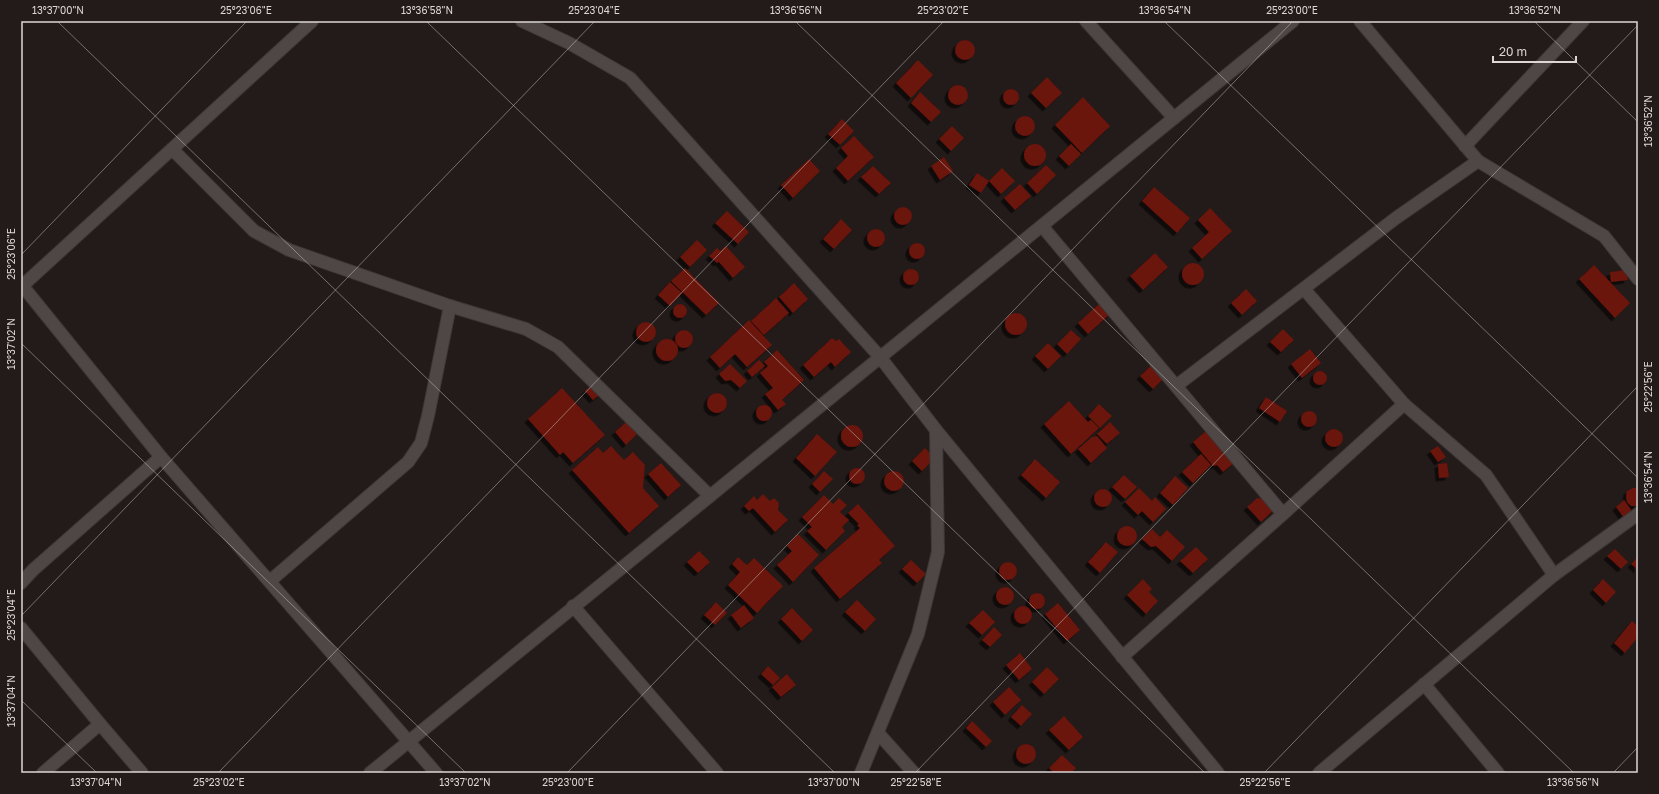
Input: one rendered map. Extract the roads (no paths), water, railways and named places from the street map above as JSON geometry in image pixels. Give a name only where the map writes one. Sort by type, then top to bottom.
[{"type":"street","points":[[312,21],[22,286],[161,457],[409,740],[436,773]]},
{"type":"street","points":[[522,21],[569,43],[630,78],[880,357],[936,430],[1218,773]]},
{"type":"street","points":[[1086,21],[1174,118]]},
{"type":"street","points":[[370,773],[573,606],[1294,21]]},
{"type":"street","points":[[1360,21],[1478,161],[1604,236],[1638,279]]},
{"type":"street","points":[[1465,146],[1583,21]]},
{"type":"street","points":[[172,149],[254,231],[289,250],[450,306],[526,329],[558,347],[710,496]]},
{"type":"street","points":[[1176,386],[1396,218],[1478,161]]},
{"type":"street","points":[[1042,226],[1283,514]]},
{"type":"street","points":[[1304,289],[1404,404],[1486,475],[1554,575]]},
{"type":"street","points":[[270,581],[408,462],[421,443],[428,416],[450,306]]},
{"type":"street","points":[[1122,656],[1283,514],[1404,404]]},
{"type":"street","points":[[861,773],[918,634],[938,552],[936,430]]},
{"type":"street","points":[[21,584],[33,570],[161,457]]},
{"type":"street","points":[[1319,773],[1554,575],[1638,514]]},
{"type":"street","points":[[573,606],[717,773]]},
{"type":"street","points":[[21,628],[142,773]]},
{"type":"street","points":[[1424,684],[1498,773]]},
{"type":"street","points":[[43,773],[100,724]]},
{"type":"street","points":[[878,733],[914,773]]}]
